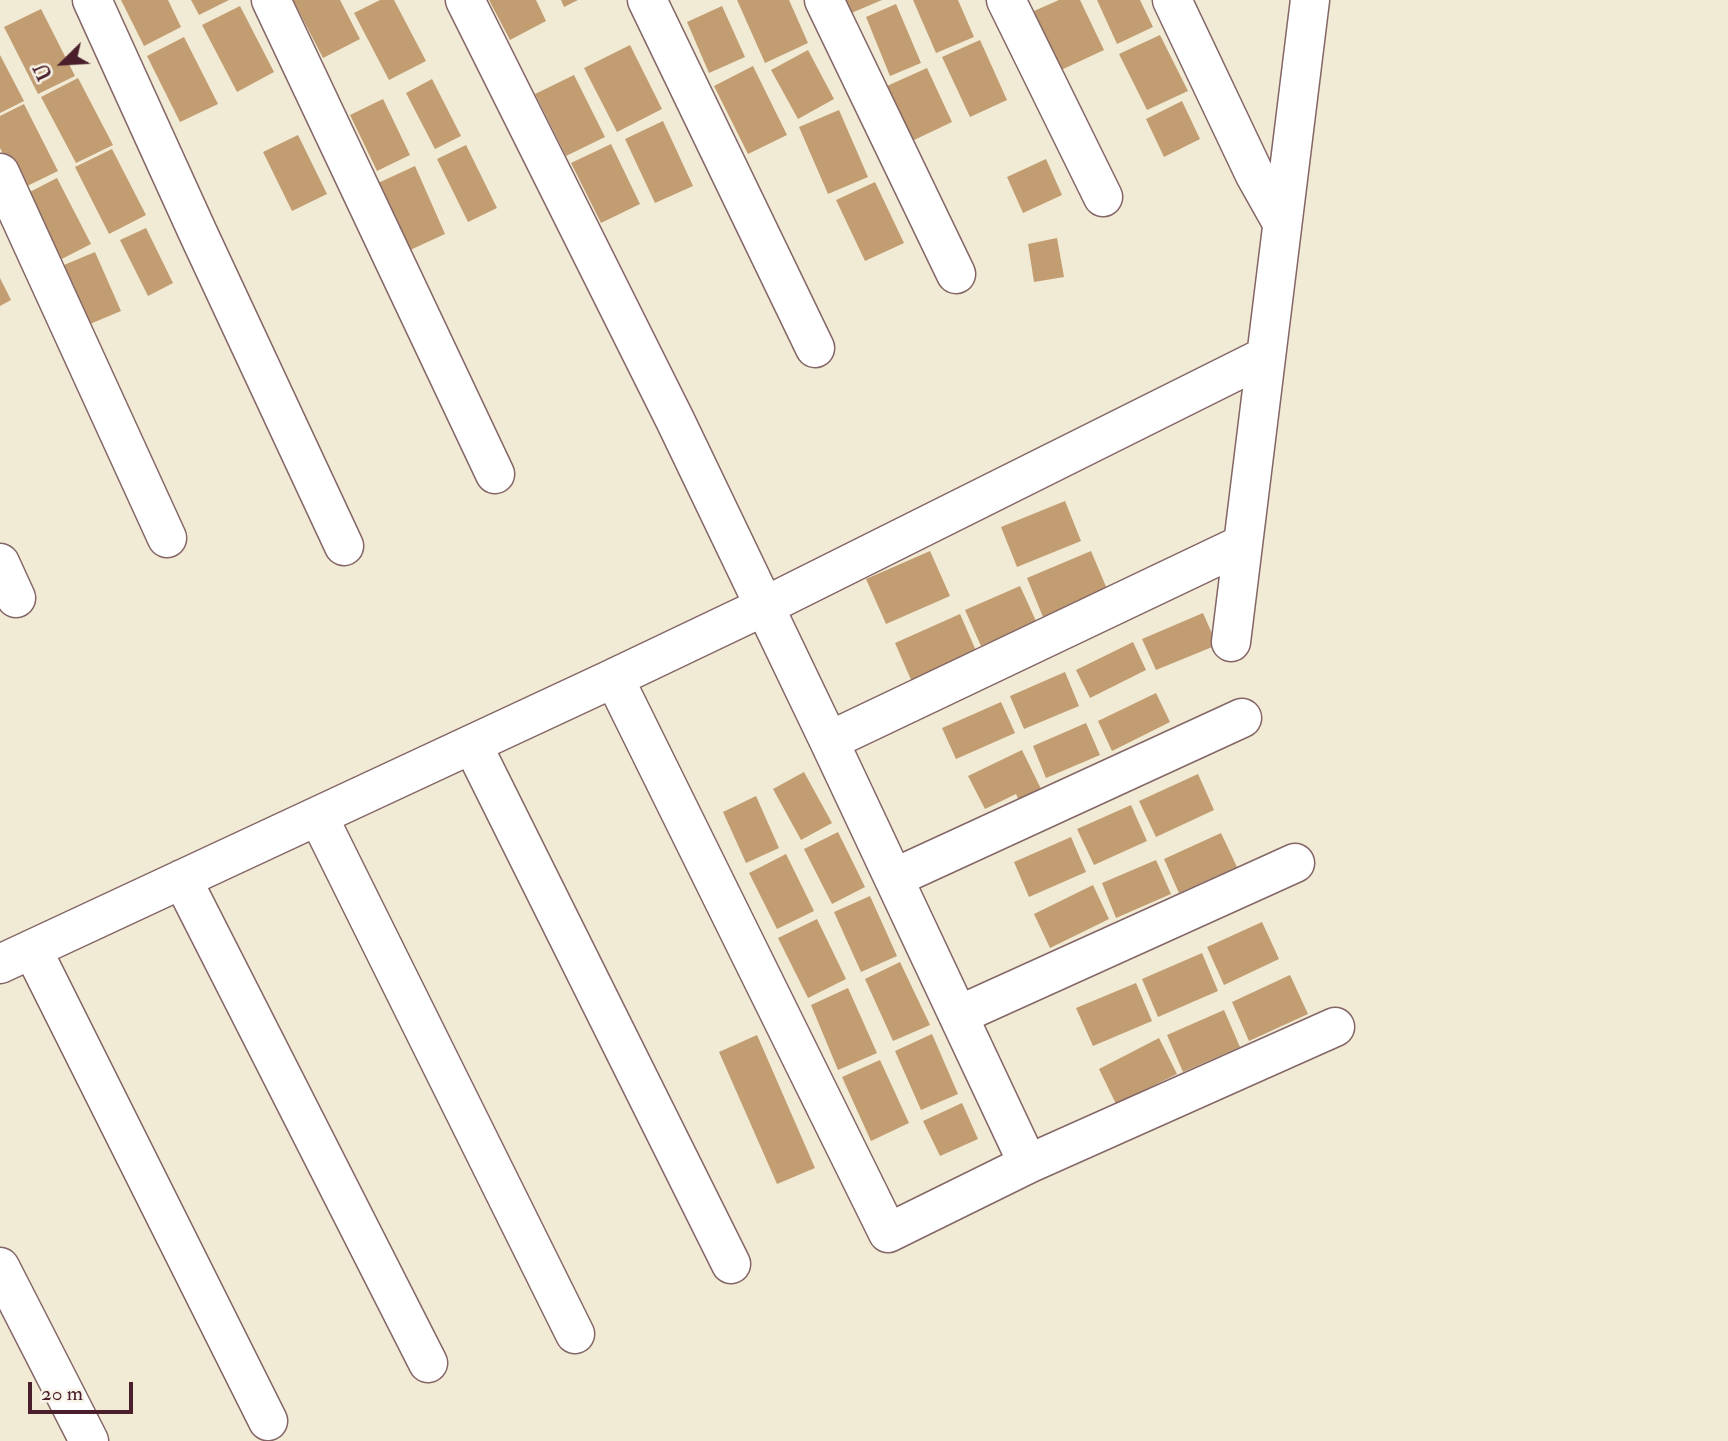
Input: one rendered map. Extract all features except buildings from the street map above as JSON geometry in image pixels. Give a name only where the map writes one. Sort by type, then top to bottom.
[{"type":"street","points":[[92,0],[344,546]]},
{"type":"street","points":[[271,0],[495,474]]},
{"type":"street","points":[[464,0],[675,420],[830,741],[1028,1164]]},
{"type":"street","points":[[648,0],[814,348]]},
{"type":"street","points":[[824,0],[956,274]]},
{"type":"street","points":[[1006,0],[1103,197]]},
{"type":"street","points":[[1172,0],[1255,175],[1282,223]]},
{"type":"street","points":[[1231,642],[1310,0]]},
{"type":"street","points":[[0,173],[167,538]]},
{"type":"street","points":[[268,1421],[16,956],[765,606],[1266,356]]},
{"type":"street","points":[[830,741],[1243,544]]},
{"type":"street","points":[[0,563],[16,598]]},
{"type":"street","points":[[614,678],[888,1233],[1028,1164],[1335,1027]]},
{"type":"street","points":[[894,878],[1242,718]]},
{"type":"street","points":[[472,744],[731,1264]]},
{"type":"street","points":[[318,816],[575,1334]]},
{"type":"street","points":[[959,1015],[1295,863]]},
{"type":"street","points":[[182,879],[428,1363]]},
{"type":"street","points":[[0,1267],[89,1441]]}]
